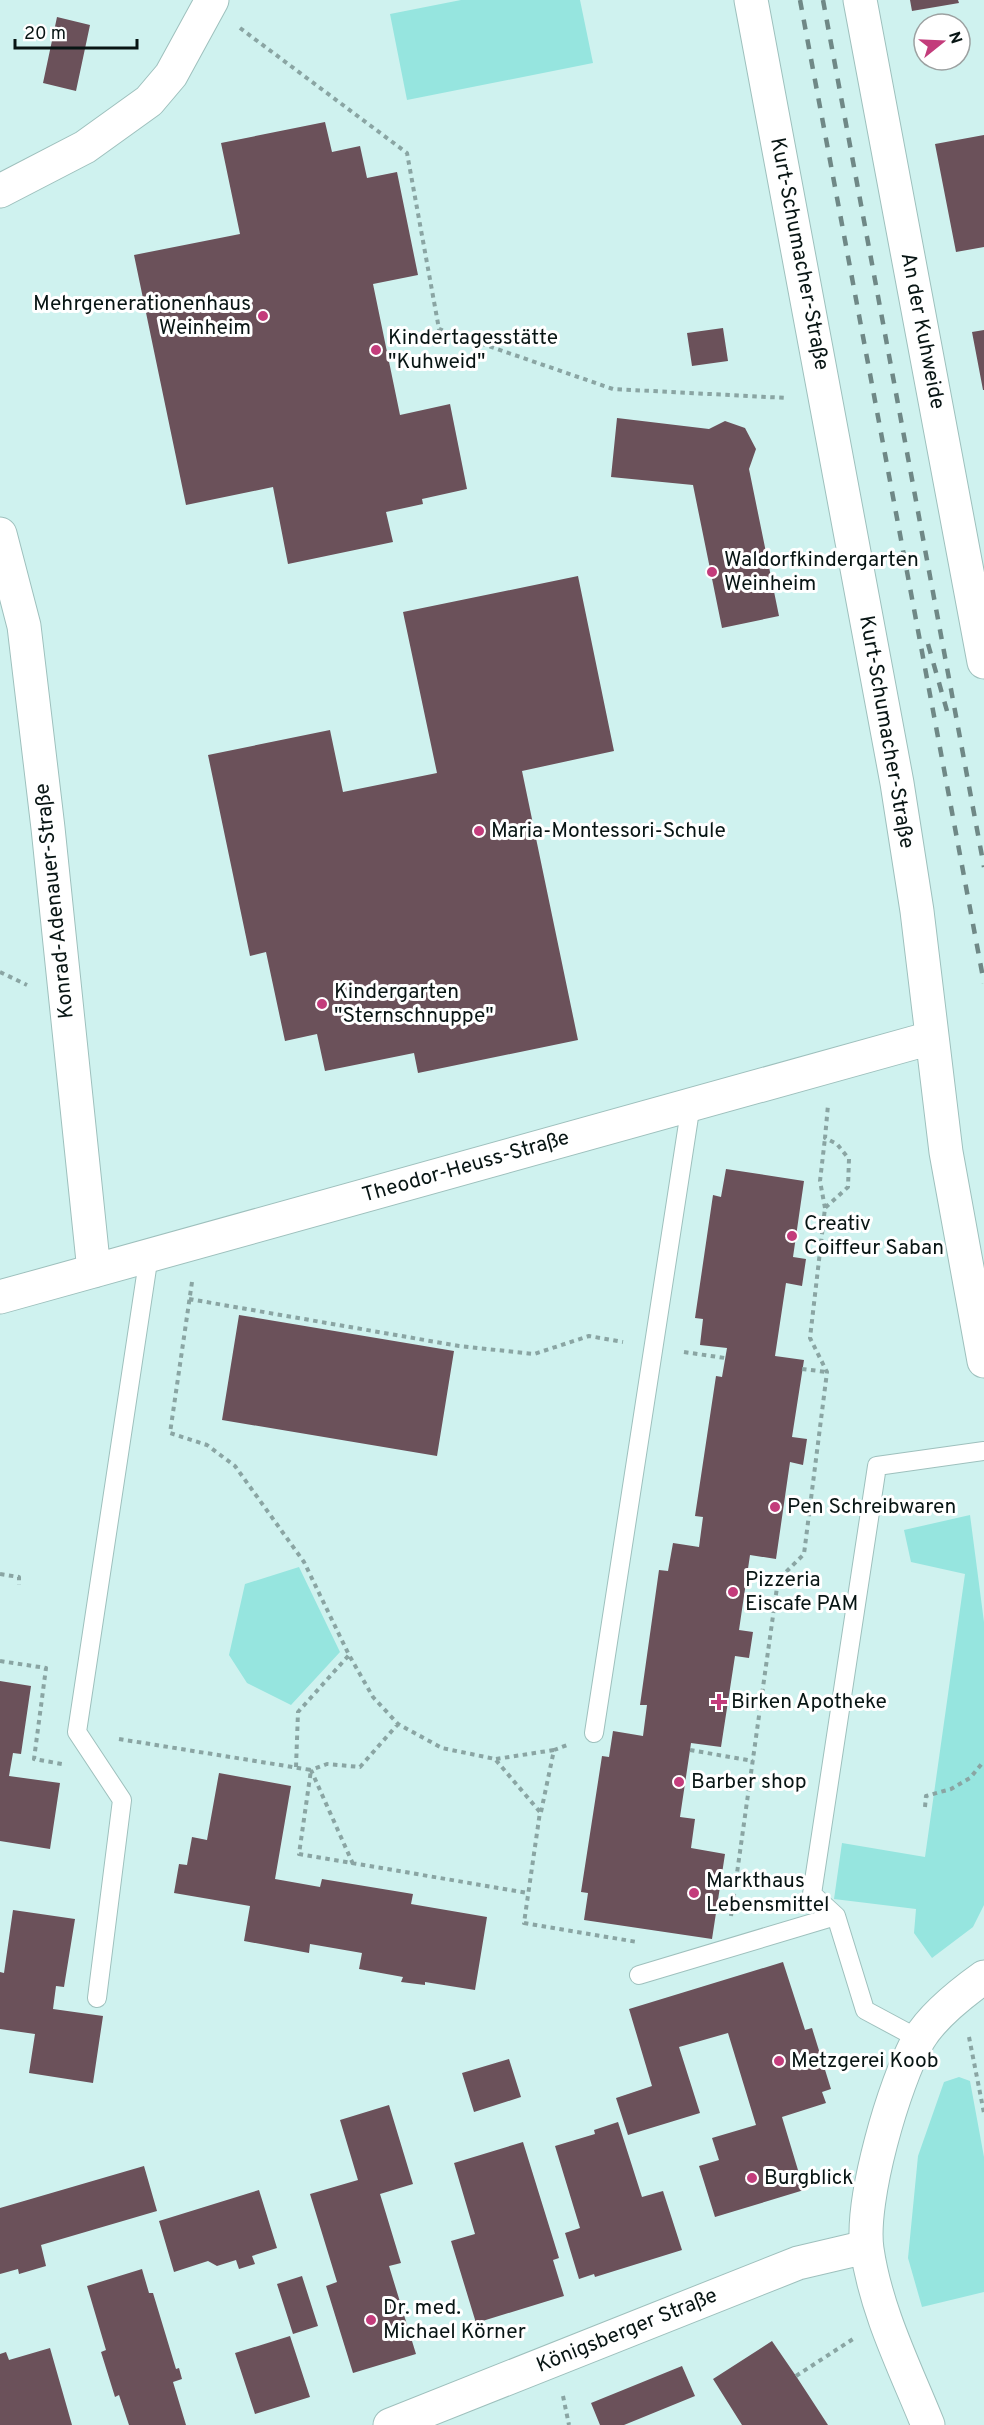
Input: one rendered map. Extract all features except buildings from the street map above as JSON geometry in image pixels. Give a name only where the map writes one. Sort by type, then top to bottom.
[{"type":"street","name":"Kurt-Schumacher-Straße","points":[[751,0],[897,783],[916,911],[946,1152],[984,1361]]},
{"type":"street","name":"An der Kuhweide","points":[[860,0],[984,663]]},
{"type":"street","points":[[0,191],[84,147],[149,101],[171,75],[211,3]]},
{"type":"street","name":"Konrad-Adenauer-Straße","points":[[0,534],[24,626],[48,828],[94,1271]]},
{"type":"street","name":"Theodor-Heuss-Straße","points":[[0,1297],[931,1038]]},
{"type":"street","points":[[928,2425],[884,2319],[875,2291],[866,2247],[870,2188],[890,2109],[919,2038],[972,1985]]},
{"type":"street","name":"Königsberger Straße","points":[[390,2425],[798,2262],[866,2247]]},
{"type":"lane","points":[[594,1733],[692,1104]]},
{"type":"lane","points":[[97,1998],[122,1800],[77,1732],[149,1255]]},
{"type":"lane","points":[[919,2038],[865,2010],[836,1916],[812,1894],[877,1466],[984,1451]]},
{"type":"lane","points":[[639,1975],[836,1916]]},
{"type":"path","points":[[211,3],[407,153],[439,329],[613,390],[827,400]]},
{"type":"path","points":[[726,1948],[778,1580],[804,1554],[827,1372],[810,1338],[825,1208],[820,1181],[831,1066]]},
{"type":"path","points":[[825,1138],[837,1144],[849,1159],[848,1187],[825,1208]]},
{"type":"path","points":[[197,1242],[170,1433],[207,1445],[235,1466],[304,1562],[349,1655],[374,1697],[398,1724],[442,1748],[495,1759],[554,1750],[594,1733]]},
{"type":"path","points":[[189,1299],[459,1346],[534,1354],[589,1336],[725,1358]]},
{"type":"path","points":[[802,1369],[827,1372]]},
{"type":"path","points":[[0,1574],[19,1577],[19,1585]]},
{"type":"path","points":[[296,1768],[298,1712],[349,1655]]},
{"type":"path","points":[[77,1732],[311,1770],[327,1764],[360,1767],[398,1724]]},
{"type":"path","points":[[554,1750],[540,1812],[524,1923],[639,1942]]},
{"type":"path","points":[[690,1750],[753,1761]]},
{"type":"path","points":[[495,1759],[540,1812]]},
{"type":"path","points":[[925,1807],[926,1796],[951,1789],[970,1778],[984,1761]]},
{"type":"path","points":[[311,1770],[353,1864]]},
{"type":"path","points":[[311,1770],[299,1854],[528,1893]]},
{"type":"path","points":[[972,1985],[984,2113]]},
{"type":"path","points":[[796,2376],[884,2319]]},
{"type":"shaded area","points":[[461,0],[580,0],[593,63],[407,100],[390,14]]},
{"type":"shaded area","points":[[970,1515],[984,1622],[984,1905],[973,1927],[932,1958],[914,1933],[916,1909],[834,1899],[842,1843],[925,1857],[965,1574],[911,1562],[904,1530]]},
{"type":"shaded area","points":[[299,1567],[340,1652],[291,1705],[247,1683],[229,1655],[245,1584]]},
{"type":"shaded area","points":[[959,2077],[970,2081],[984,2157],[984,2292],[922,2307],[908,2258],[918,2156],[944,2082]]},
{"type":"railway","points":[[800,0],[984,983]]},
{"type":"railway","points":[[823,0],[984,867]]},
{"type":"railway","points":[[928,644],[947,711]]},
{"type":"place","name":"Mehrgenerationenhaus Weinheim","points":[[263,316]]},
{"type":"place","name":"Kindertagesstätte \"Kuhweid\"","points":[[376,350]]},
{"type":"place","name":"Waldorfkindergarten Weinheim","points":[[712,572]]},
{"type":"place","name":"Maria-Montessori-Schule","points":[[479,831]]},
{"type":"place","name":"Kindergarten \"Sternschnuppe\"","points":[[322,1004]]},
{"type":"place","name":"Creativ Coiffeur Saban","points":[[792,1236]]},
{"type":"place","name":"Pen Schreibwaren","points":[[775,1507]]},
{"type":"place","name":"Pizzeria Eiscafe PAM","points":[[733,1592]]},
{"type":"place","name":"Birken Apotheke","points":[[719,1702]]},
{"type":"place","name":"Barber shop","points":[[679,1782]]},
{"type":"place","name":"Markthaus Lebensmittel","points":[[694,1893]]},
{"type":"place","name":"Metzgerei Koob","points":[[779,2061]]},
{"type":"place","name":"Burgblick","points":[[752,2178]]},
{"type":"place","name":"Dr. med. Michael Körner","points":[[371,2320]]}]
